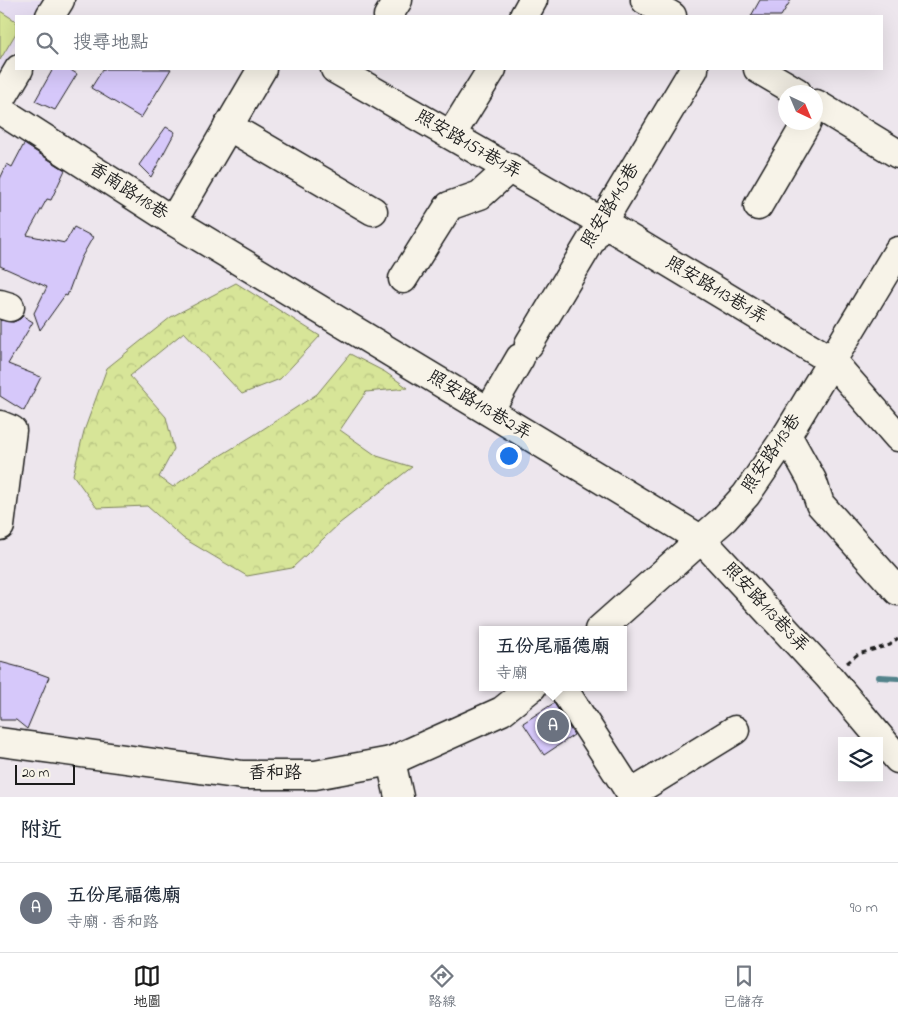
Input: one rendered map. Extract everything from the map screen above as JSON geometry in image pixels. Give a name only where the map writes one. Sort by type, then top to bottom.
[{"type":"street","points":[[51,15],[60,0]]},
{"type":"street","points":[[389,15],[398,0]]},
{"type":"street","points":[[525,15],[533,0]]},
{"type":"street","points":[[645,0],[670,15]]},
{"type":"street","points":[[0,101],[18,70]]},
{"type":"street","points":[[173,221],[261,70]]},
{"type":"street","points":[[451,135],[491,70]]},
{"type":"street","name":"照安路145巷","points":[[489,412],[693,70]]},
{"type":"street","points":[[759,70],[780,85]]},
{"type":"street","name":"照安路157巷1弄","points":[[348,72],[451,135],[602,222]]},
{"type":"street","name":"香南路118巷","points":[[0,110],[173,221],[258,272]]},
{"type":"street","points":[[823,113],[898,154]]},
{"type":"street","points":[[228,126],[373,211]]},
{"type":"street","points":[[758,206],[799,130]]},
{"type":"street","points":[[403,279],[449,206],[480,195],[510,168]]},
{"type":"street","name":"照安路113巷1弄","points":[[602,222],[830,360]]},
{"type":"street","name":"照安路113巷","points":[[702,540],[746,495],[787,435],[830,360],[898,251]]},
{"type":"street","name":"照安路113巷2弄","points":[[258,272],[702,540]]},
{"type":"street","points":[[830,360],[898,437]]},
{"type":"street","points":[[0,425],[12,430],[0,526]]},
{"type":"street","points":[[787,435],[812,480],[820,504],[898,591]]},
{"type":"street","points":[[604,626],[702,540]]},
{"type":"street","name":"照安路113巷3弄","points":[[702,540],[829,677],[898,760]]},
{"type":"street","name":"香和路","points":[[0,742],[243,775],[315,774],[390,761],[502,711],[527,691]]},
{"type":"street","points":[[565,691],[632,796],[736,730]]},
{"type":"street","points":[[390,761],[399,797]]},
{"type":"path","points":[[829,677],[858,654],[890,645],[898,638]]},
{"type":"shaded area","points":[[0,0],[42,0],[34,15],[15,15],[15,45],[0,71]]},
{"type":"green space","points":[[0,11],[15,20],[15,35],[0,60]]},
{"type":"green space","points":[[236,283],[320,336],[280,379],[242,394],[184,332],[130,376],[166,417],[174,449],[159,477],[173,487],[195,471],[254,435],[317,394],[350,354],[385,372],[408,388],[366,392],[340,430],[377,456],[412,467],[340,523],[292,568],[247,576],[183,538],[147,506],[97,508],[73,475],[84,431],[107,368],[171,317]]},
{"type":"building","points":[[760,0],[791,0],[782,15],[752,15]]},
{"type":"building","points":[[52,70],[71,70],[77,74],[55,110],[35,101]]},
{"type":"building","points":[[102,70],[170,70],[141,118],[91,88]]},
{"type":"building","points":[[166,127],[175,132],[151,177],[139,165]]},
{"type":"building","points":[[24,144],[65,170],[51,200],[47,199],[27,235],[65,243],[74,227],[93,237],[81,258],[67,296],[65,295],[40,330],[34,313],[47,287],[0,266],[0,179],[7,164],[12,167]]},
{"type":"building","points":[[23,316],[33,322],[8,364],[41,377],[24,411],[0,396],[0,320],[13,322]]},
{"type":"building","points":[[0,662],[49,677],[27,729],[16,720],[0,720]]},
{"type":"building","points":[[554,703],[574,735],[544,755],[523,723]]},
{"type":"waterway","points":[[879,677],[898,678]]},
{"type":"place","name":"五份尾福德廟","points":[[553,726]]}]
